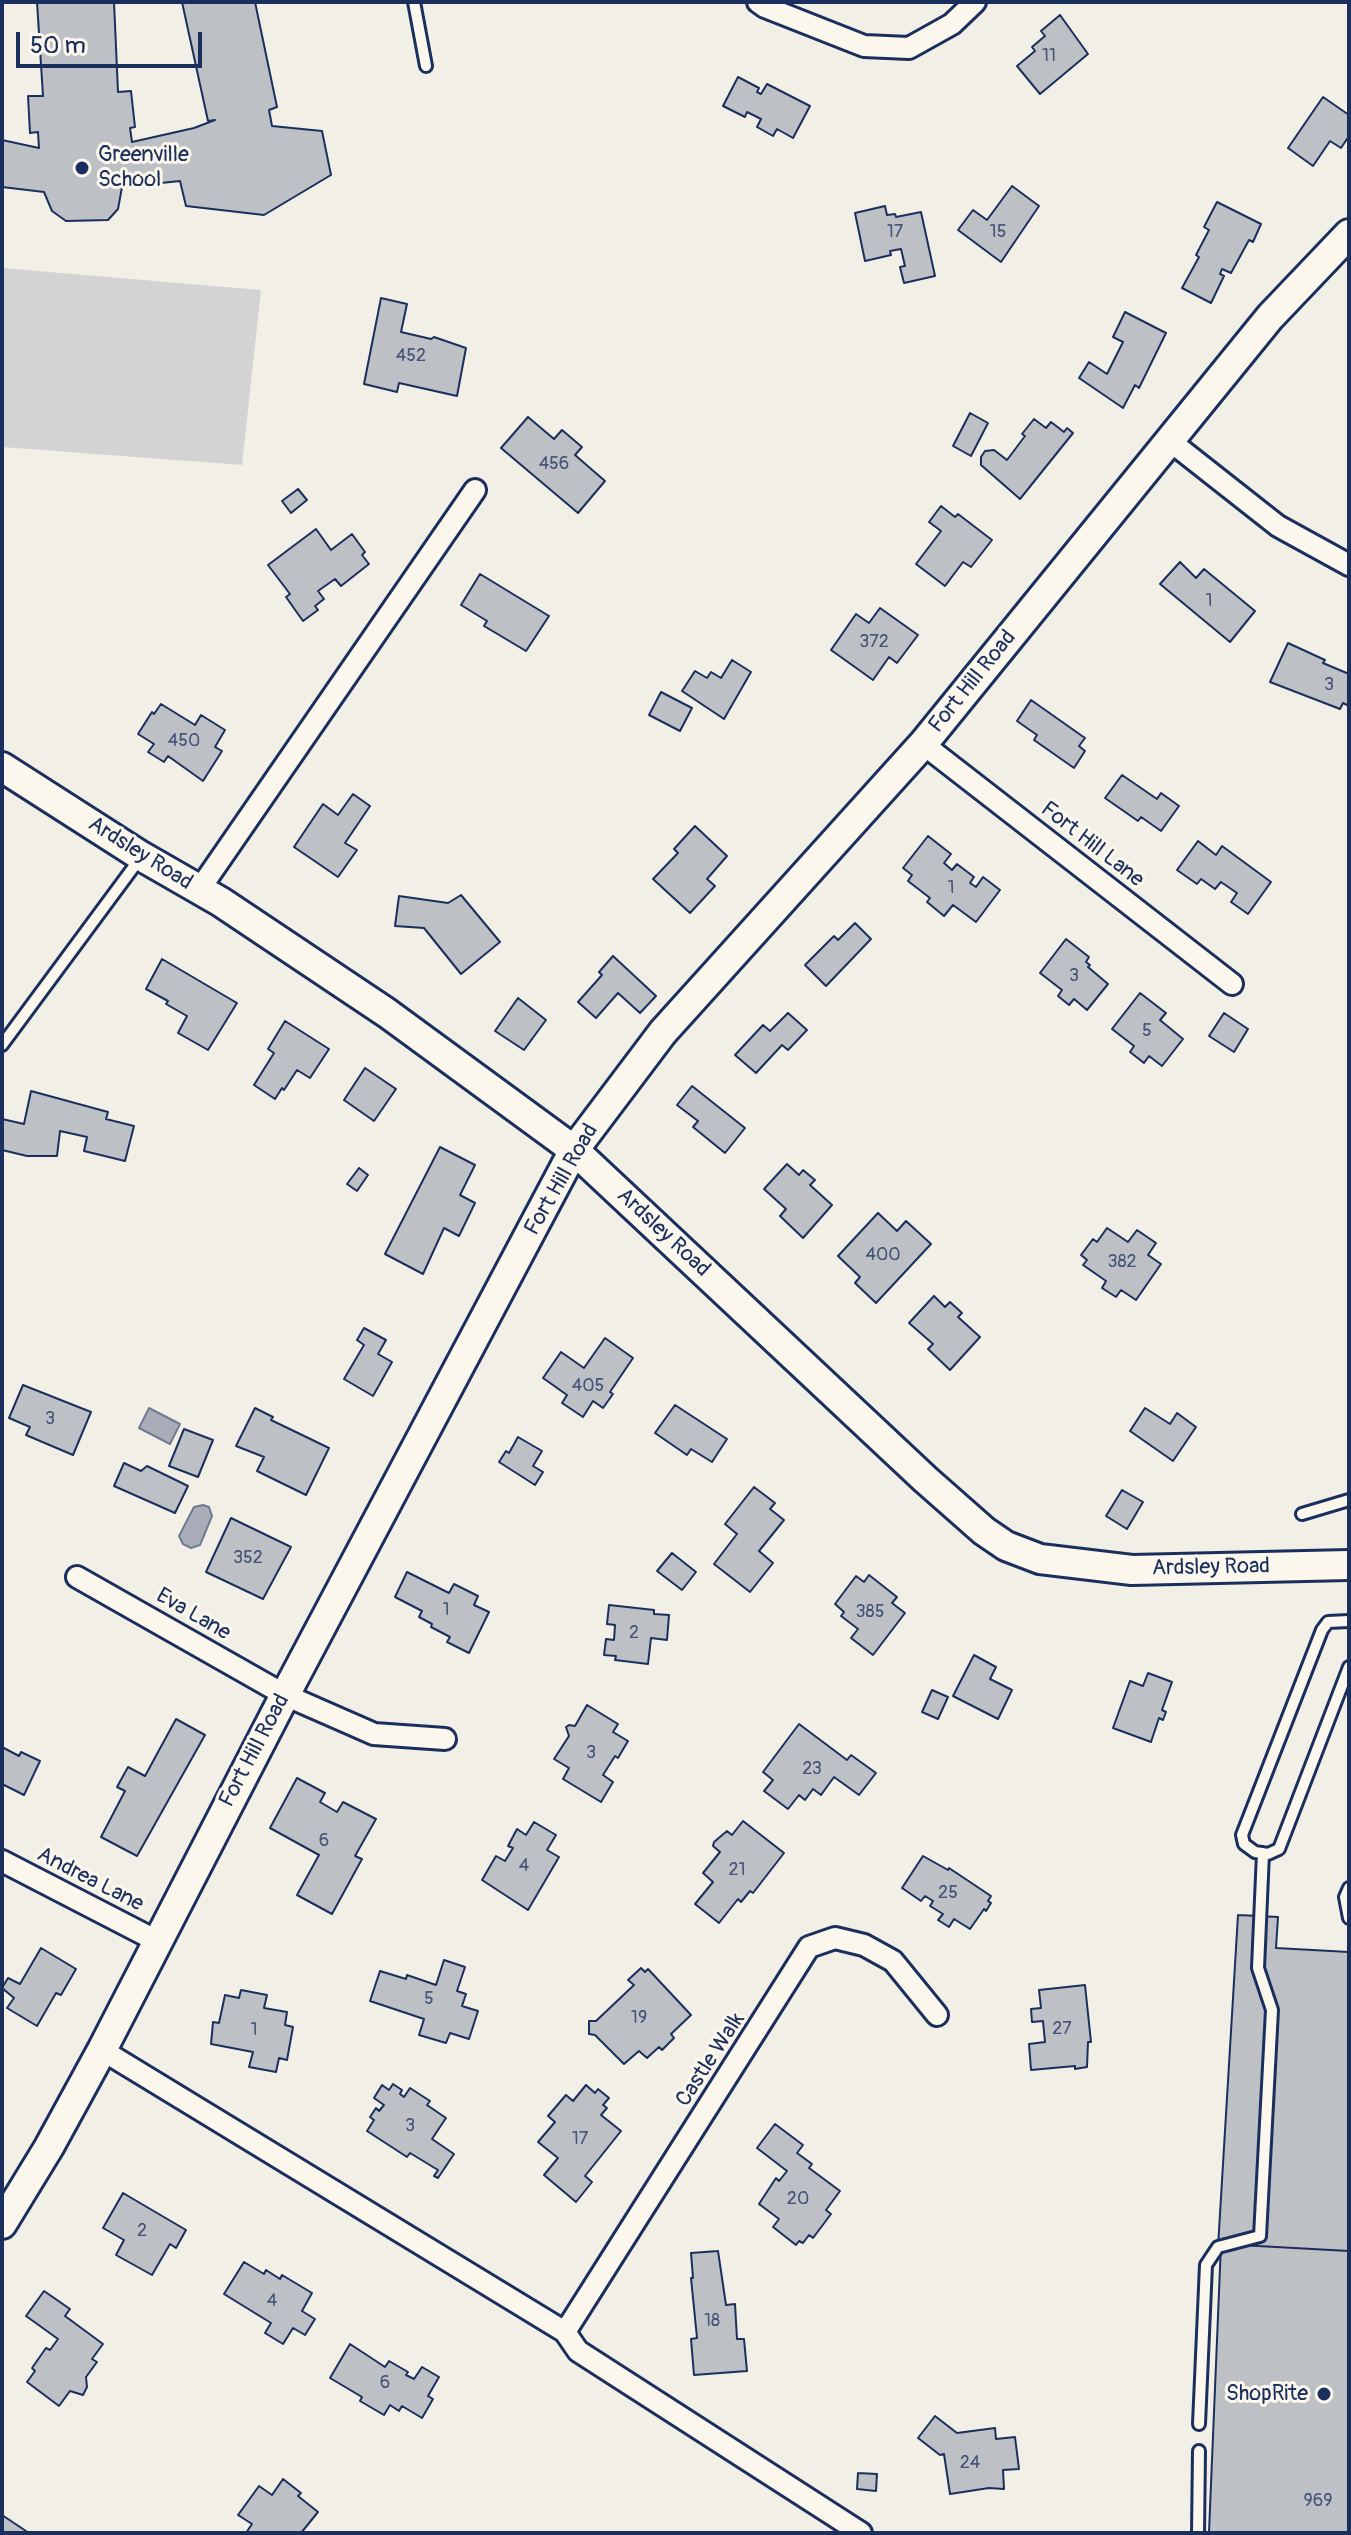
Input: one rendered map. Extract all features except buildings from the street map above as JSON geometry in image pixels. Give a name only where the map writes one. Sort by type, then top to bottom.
[{"type":"street","points":[[758,2],[864,46],[909,48],[952,24],[975,2]]},
{"type":"street","name":"Fort Hill Road","points":[[2,2224],[102,2050],[285,1695],[574,1150],[663,1032],[923,744],[1270,317],[1349,234]]},
{"type":"street","points":[[1170,441],[1278,526],[1349,565]]},
{"type":"street","points":[[199,890],[475,490]]},
{"type":"street","name":"Fort Hill Lane","points":[[923,744],[1232,984]]},
{"type":"street","name":"Ardsley Road","points":[[2,767],[141,856],[221,902],[387,1013],[574,1150],[925,1479],[984,1531],[1006,1546],[1040,1559],[1132,1570],[1349,1565]]},
{"type":"street","name":"Eva Lane","points":[[77,1577],[285,1695],[374,1734],[445,1739]]},
{"type":"street","name":"Andrea Lane","points":[[2,1861],[157,1941]]},
{"type":"street","name":"Castle Walk","points":[[565,2332],[809,1947],[835,1938],[864,1945],[893,1961],[937,2015]]},
{"type":"street","points":[[102,2050],[565,2332],[578,2351],[861,2533]]},
{"type":"lane","points":[[414,2],[426,66]]},
{"type":"lane","points":[[2,1045],[141,856]]},
{"type":"lane","points":[[1302,1514],[1349,1500]]},
{"type":"lane","points":[[1349,1621],[1328,1622],[1322,1630],[1242,1835],[1244,1844],[1255,1852],[1279,1849],[1349,1667]]},
{"type":"lane","points":[[1199,2424],[1206,2265],[1218,2247],[1260,2236],[1272,2010],[1258,1968],[1263,1853]]},
{"type":"lane","points":[[1349,1888],[1345,1897],[1349,1918]]},
{"type":"lane","points":[[1198,2533],[1199,2451]]},
{"type":"shaded area","points":[[2,268],[261,290],[242,465],[2,447]]},
{"type":"shaded area","points":[[149,1408],[180,1424],[170,1444],[139,1428]]},
{"type":"shaded area","points":[[194,1507],[209,1507],[212,1516],[200,1545],[191,1548],[183,1544],[179,1536]]},
{"type":"place","name":"Greenville School","points":[[82,168]]},
{"type":"place","name":"ShopRite","points":[[1324,2394]]}]
